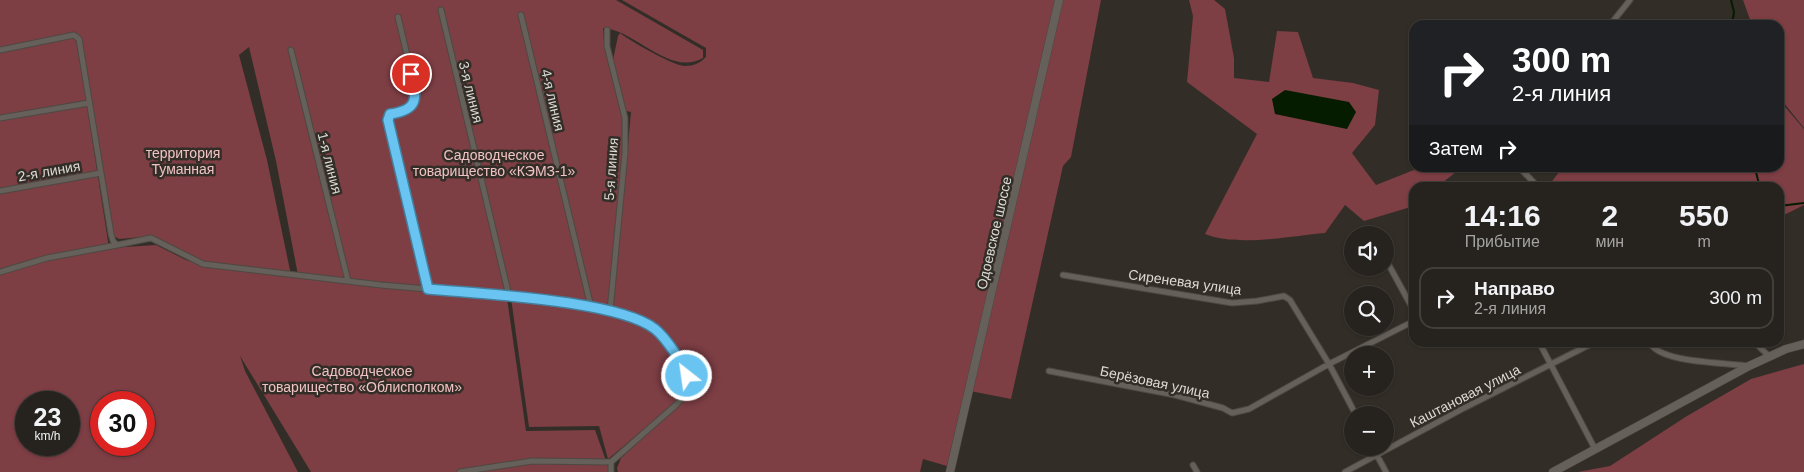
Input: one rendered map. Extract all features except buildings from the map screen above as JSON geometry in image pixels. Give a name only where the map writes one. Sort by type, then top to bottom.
[{"type":"main road","name":"Одоевское шоссе","points":[[950,472],[1059,0]]},
{"type":"main road","points":[[1553,472],[1749,366],[1769,356],[1803,344]]},
{"type":"street","points":[[1614,20],[1630,0]]},
{"type":"street","name":"3-я линия","points":[[441,10],[508,296]]},
{"type":"street","name":"4-я линия","points":[[521,15],[590,307]]},
{"type":"street","points":[[398,17],[416,93],[415,102],[407,110],[390,114],[388,120],[428,289]]},
{"type":"street","name":"5-я линия","points":[[607,30],[608,46],[625,127],[626,153],[610,311]]},
{"type":"street","points":[[0,50],[76,36],[80,42],[111,234],[113,241],[117,245]]},
{"type":"street","name":"1-я линия","points":[[291,50],[348,281]]},
{"type":"street","points":[[0,118],[89,103]]},
{"type":"street","points":[[1524,172],[1533,182]]},
{"type":"street","name":"2-я линия","points":[[0,191],[101,174]]},
{"type":"street","points":[[0,272],[47,258],[150,238],[202,264],[348,281],[508,296],[610,311],[656,329],[685,368],[687,376],[683,397],[611,462],[532,461],[460,472]]},
{"type":"street","points":[[1394,274],[1409,302]]},
{"type":"street","name":"Сиреневая улица","points":[[1063,275],[1232,303],[1284,296],[1290,300],[1329,364],[1351,406]]},
{"type":"street","name":"Берёзовая улица","points":[[1049,371],[1175,395],[1223,408],[1232,413],[1249,409],[1329,364],[1409,324]]},
{"type":"street","points":[[1542,347],[1595,449]]},
{"type":"street","name":"Каштановая улица","points":[[1394,446],[1586,347]]},
{"type":"street","points":[[1652,347],[1665,355],[1683,359],[1749,366]]},
{"type":"street","points":[[1759,347],[1769,356]]},
{"type":"street","name":"Каштановая улица","points":[[1345,472],[1374,456]]},
{"type":"street","points":[[1377,456],[1386,472]]},
{"type":"street","points":[[611,462],[611,472]]},
{"type":"street","points":[[1193,465],[1197,472]]},
{"type":"green space","points":[[0,0],[616,0],[703,50],[703,58],[690,62],[678,62],[653,51],[628,36],[603,28],[604,42],[623,119],[624,149],[608,308],[298,275],[276,161],[249,47],[239,55],[267,160],[291,275],[206,263],[153,236],[119,239],[114,236],[80,41],[77,41],[109,248],[156,245],[186,260],[207,267],[350,284],[507,298],[526,431],[595,430],[610,472],[311,472],[240,356],[245,371],[298,472],[0,472]]},
{"type":"green space","points":[[622,0],[1101,0],[1071,157],[1063,166],[1011,399],[965,390],[947,466],[923,459],[920,472],[618,472],[617,468],[621,458],[686,396],[690,380],[685,364],[655,324],[613,310],[631,112],[626,111],[613,60],[618,36],[620,33],[633,42],[679,65],[694,65],[706,57],[706,48]]},
{"type":"green space","points":[[1189,0],[1214,0],[1225,9],[1234,58],[1234,78],[1269,82],[1277,31],[1298,32],[1313,78],[1353,83],[1379,90],[1375,125],[1352,153],[1376,185],[1409,172],[1456,172],[1443,182],[1409,182],[1409,208],[1364,221],[1345,205],[1325,233],[1248,240],[1232,240],[1205,234],[1257,134],[1187,82],[1193,16]]},
{"type":"green space","points":[[1743,0],[1804,0],[1804,128],[1784,103],[1784,20],[1750,20]]},
{"type":"green space","points":[[1784,106],[1804,129],[1804,205],[1786,214],[1784,214],[1784,182],[1552,182],[1559,172],[1784,172]]},
{"type":"green space","points":[[511,298],[586,308],[606,312],[642,324],[660,337],[684,370],[686,376],[679,400],[608,459],[599,426],[529,427]]},
{"type":"green space","points":[[1804,364],[1804,472],[1578,472],[1610,466],[1687,416],[1751,379]]},
{"type":"shaded area","points":[[1285,90],[1349,102],[1356,112],[1347,129],[1275,114],[1272,99]]},
{"type":"waterway","points":[[1731,0],[1734,12],[1733,20]]},
{"type":"waterway","points":[[1756,172],[1758,182]]},
{"type":"waterway","points":[[1784,205],[1804,203]]},
{"type":"route","points":[[411,74],[416,93],[415,102],[407,110],[387,116],[428,289],[508,296],[590,307],[629,317],[656,329],[685,368],[687,376]]},
{"type":"park label","name":"территория Туманная","points":[[183,162]]},
{"type":"park label","name":"Садоводческое товарищество «КЭМЗ-1»","points":[[494,164]]},
{"type":"park label","name":"Садоводческое товарищество «Облисполком»","points":[[362,380]]}]
